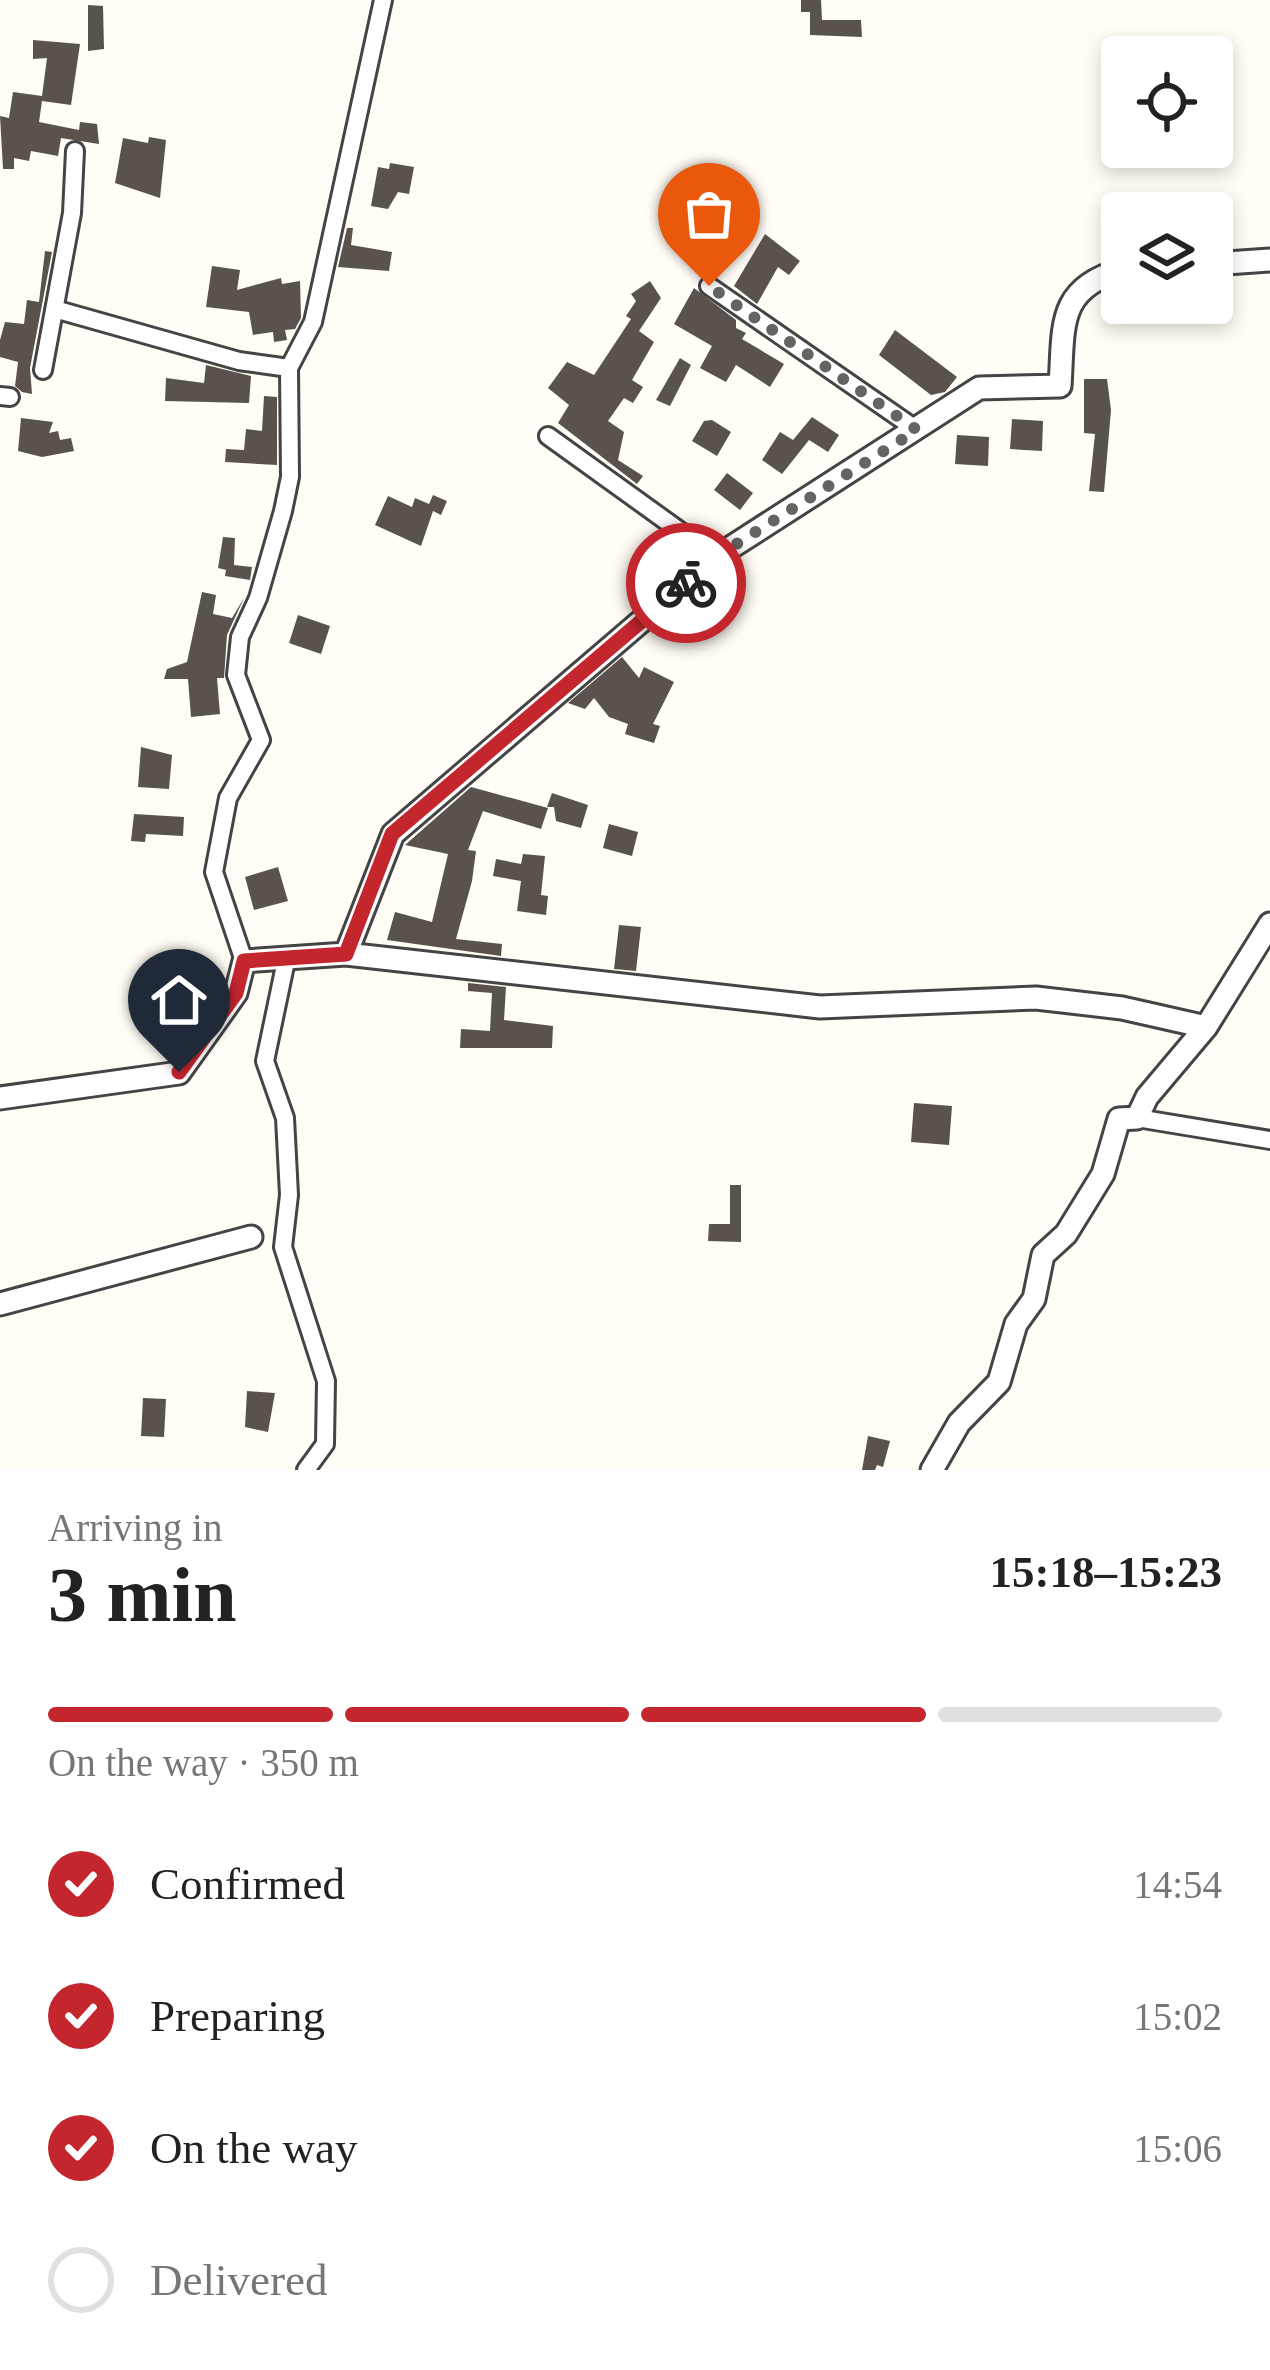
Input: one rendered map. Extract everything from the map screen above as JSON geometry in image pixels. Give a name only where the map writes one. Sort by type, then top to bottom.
[{"type":"street","points":[[0,1098],[179,1072],[236,993],[244,961],[214,872],[228,797],[261,740],[236,675],[240,637],[258,598],[290,477],[289,368],[313,322],[383,0]]},
{"type":"street","points":[[43,370],[58,310],[75,151]]},
{"type":"street","points":[[1233,263],[1270,260]]},
{"type":"street","points":[[346,954],[392,834],[716,557],[979,388],[1060,386],[1066,310],[1077,291],[1101,280]]},
{"type":"street","points":[[709,286],[917,430]]},
{"type":"street","points":[[58,310],[238,361],[289,368]]},
{"type":"street","points":[[548,436],[716,557]]},
{"type":"street","points":[[1137,1118],[1147,1096],[1205,1027],[1270,924]]},
{"type":"street","points":[[244,961],[346,954],[820,1007],[1036,998],[1122,1008],[1205,1027]]},
{"type":"street","points":[[279,957],[265,1060],[284,1118],[290,1196],[283,1246],[326,1381],[325,1444],[306,1470]]},
{"type":"street","points":[[932,1470],[959,1423],[999,1382],[1016,1324],[1034,1299],[1043,1255],[1066,1234],[1103,1174],[1119,1119],[1270,1140]]},
{"type":"street","points":[[0,1304],[251,1237]]},
{"type":"building","points":[[801,0],[821,0],[822,20],[861,20],[862,37],[810,35],[810,12],[801,12]]},
{"type":"building","points":[[88,5],[103,6],[104,49],[88,51]]},
{"type":"building","points":[[33,40],[80,44],[71,105],[42,101],[39,122],[79,130],[80,122],[97,124],[99,144],[61,138],[58,156],[31,151],[29,161],[14,158],[14,169],[3,169],[0,116],[9,118],[13,92],[42,96],[47,58],[33,59]]},
{"type":"building","points":[[149,137],[166,140],[160,198],[115,183],[123,138],[148,143]]},
{"type":"building","points":[[390,163],[414,167],[409,194],[398,192],[388,209],[371,206],[378,167],[389,169]]},
{"type":"building","points":[[347,228],[353,228],[351,245],[392,252],[389,271],[338,267]]},
{"type":"building","points":[[765,234],[800,261],[789,275],[778,267],[757,304],[734,286]]},
{"type":"building","points":[[45,251],[52,252],[30,368],[32,394],[15,386],[18,362],[0,357],[0,340],[5,322],[24,324],[27,300],[39,302]]},
{"type":"building","points":[[212,266],[240,270],[237,290],[281,278],[282,284],[300,281],[301,318],[295,329],[285,330],[287,340],[274,342],[273,332],[253,335],[249,312],[206,307]]},
{"type":"building","points":[[650,281],[661,298],[639,331],[654,342],[632,380],[643,387],[633,403],[624,398],[608,421],[624,432],[618,460],[643,476],[637,484],[558,423],[569,405],[548,388],[567,362],[594,375],[631,319],[626,316],[636,301],[631,294]]},
{"type":"building","points":[[694,288],[736,320],[736,328],[746,333],[742,339],[784,364],[770,387],[736,365],[726,382],[700,368],[712,346],[674,324]]},
{"type":"building","points":[[895,330],[957,377],[945,392],[931,395],[879,355]]},
{"type":"building","points":[[680,358],[691,365],[670,406],[656,400]]},
{"type":"building","points":[[206,365],[251,376],[249,403],[165,401],[166,378],[204,383]]},
{"type":"building","points":[[1084,379],[1107,379],[1111,410],[1104,492],[1089,491],[1095,434],[1084,433]]},
{"type":"building","points":[[264,396],[277,397],[277,465],[225,462],[226,449],[244,450],[246,429],[262,431]]},
{"type":"building","points":[[812,417],[839,435],[828,452],[809,440],[782,474],[762,460],[780,432],[793,440]]},
{"type":"building","points":[[21,418],[53,422],[49,433],[58,431],[60,440],[71,438],[74,451],[42,457],[18,451]]},
{"type":"building","points":[[1012,419],[1043,421],[1042,451],[1010,449]]},
{"type":"building","points":[[712,420],[731,432],[717,456],[692,441],[704,421]]},
{"type":"building","points":[[957,435],[989,437],[988,466],[955,464]]},
{"type":"building","points":[[727,473],[753,493],[740,510],[714,490]]},
{"type":"building","points":[[433,495],[447,501],[441,515],[433,511],[421,546],[375,525],[388,496],[412,507],[415,498],[429,504]]},
{"type":"building","points":[[223,537],[235,538],[234,565],[252,567],[250,580],[225,576],[226,570],[218,568]]},
{"type":"building","points":[[202,592],[216,595],[213,614],[232,618],[244,598],[227,635],[224,678],[217,678],[220,714],[191,717],[188,679],[164,679],[167,669],[187,662]]},
{"type":"building","points":[[298,615],[330,626],[321,654],[289,643]]},
{"type":"building","points":[[622,657],[639,678],[644,667],[674,682],[653,724],[660,726],[654,743],[625,734],[628,724],[609,717],[594,698],[585,709],[568,703]]},
{"type":"building","points":[[141,747],[172,755],[169,789],[138,787]]},
{"type":"building","points":[[471,787],[548,808],[541,829],[483,811],[468,850],[476,851],[472,881],[456,939],[502,944],[501,956],[387,940],[395,912],[432,922],[448,854],[405,845]]},
{"type":"building","points":[[552,793],[588,805],[581,828],[556,821],[554,807],[547,807]]},
{"type":"building","points":[[134,814],[184,817],[183,836],[146,834],[145,842],[131,841]]},
{"type":"building","points":[[609,824],[638,832],[632,856],[603,848]]},
{"type":"building","points":[[523,854],[545,856],[541,895],[548,896],[546,915],[517,911],[521,881],[493,876],[496,859],[521,864]]},
{"type":"building","points":[[278,867],[288,901],[254,910],[245,877]]},
{"type":"building","points":[[619,925],[641,927],[636,971],[614,969]]},
{"type":"building","points":[[468,983],[506,987],[504,1020],[553,1026],[552,1048],[460,1048],[461,1029],[490,1031],[492,993],[468,991]]},
{"type":"building","points":[[914,1103],[952,1106],[949,1145],[911,1142]]},
{"type":"building","points":[[730,1185],[741,1185],[741,1242],[708,1241],[709,1224],[730,1224]]},
{"type":"building","points":[[247,1391],[275,1393],[268,1432],[245,1427]]},
{"type":"building","points":[[143,1398],[166,1399],[164,1437],[141,1436]]},
{"type":"building","points":[[868,1436],[890,1441],[883,1467],[877,1465],[875,1470],[862,1470]]},
{"type":"way so far","points":[[686,583],[716,557],[917,430],[709,286]]},
{"type":"route","points":[[179,1072],[236,993],[244,961],[346,954],[392,834],[686,583]]}]
